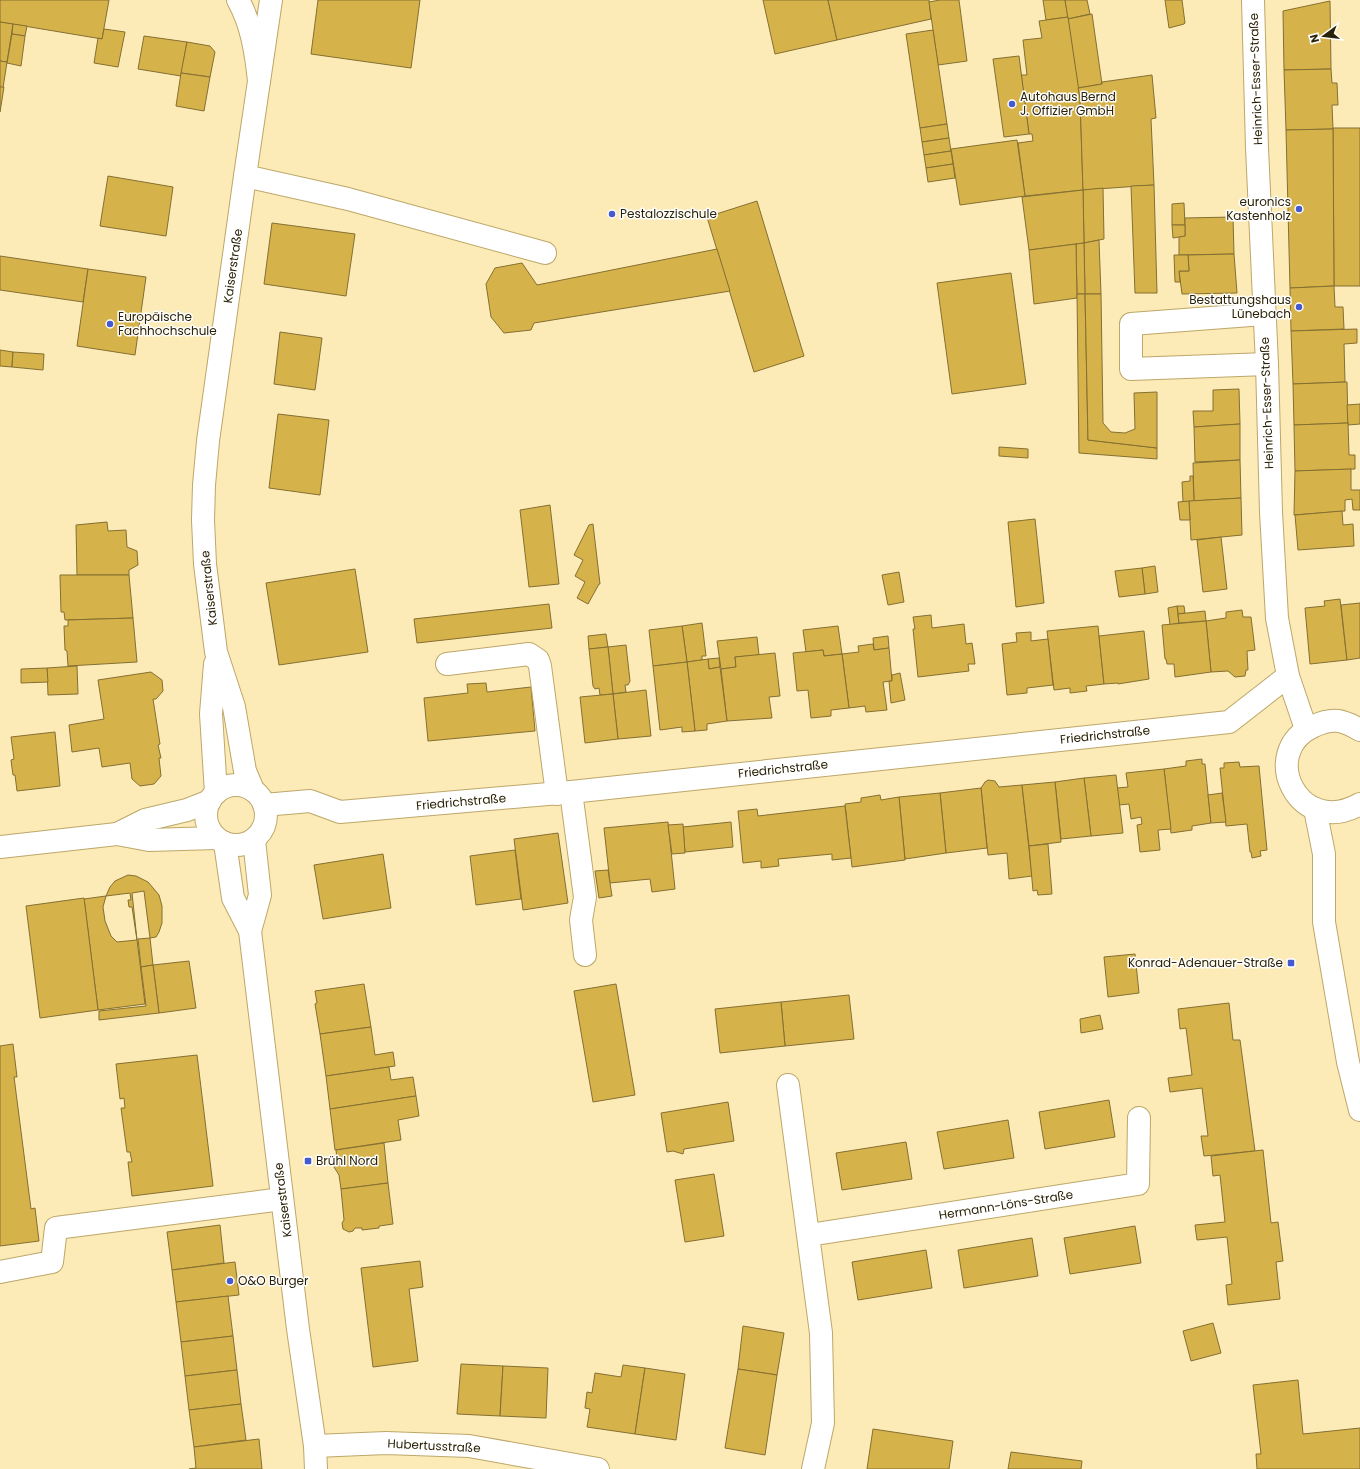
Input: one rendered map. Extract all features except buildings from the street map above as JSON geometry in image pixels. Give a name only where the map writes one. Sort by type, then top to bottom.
[{"type":"street","points":[[238,0],[250,28],[256,50],[259,81]]},
{"type":"street","name":"Kaiserstraße","points":[[213,797],[212,714],[216,652],[205,564],[203,520],[204,485],[209,433],[245,176],[272,0]]},
{"type":"street","name":"Heinrich-Esser-Straße","points":[[1253,0],[1267,364],[1270,512],[1277,618],[1288,676],[1306,730]]},
{"type":"street","points":[[245,176],[348,199],[545,253]]},
{"type":"street","points":[[1264,314],[1131,324],[1131,369],[1267,364]]},
{"type":"street","name":"Kaiserstraße","points":[[216,652],[234,707],[245,771],[259,797]]},
{"type":"street","points":[[447,664],[529,654],[538,660],[585,897],[580,920],[585,955]]},
{"type":"street","name":"Friedrichstraße","points":[[259,797],[310,801],[340,812],[564,793],[1229,722],[1288,676]]},
{"type":"street","points":[[1360,730],[1345,722],[1325,721],[1306,730],[1295,740],[1290,750],[1287,765],[1288,775],[1295,794],[1307,805],[1315,809],[1334,813],[1350,810],[1360,804]]},
{"type":"street","points":[[0,847],[117,834],[149,840],[220,840],[235,845],[245,844],[254,840],[260,833],[265,824],[266,815],[259,797],[244,786],[234,785],[224,787],[213,797],[187,810],[145,820],[117,834]]},
{"type":"street","points":[[213,797],[206,810],[207,820],[210,830],[220,840]]},
{"type":"street","points":[[1315,809],[1324,854],[1324,922],[1348,1062],[1360,1110]]},
{"type":"street","name":"Kaiserstraße","points":[[220,840],[233,898],[250,931],[298,1329],[315,1446],[316,1469]]},
{"type":"street","name":"Kaiserstraße","points":[[250,931],[260,895],[254,840]]},
{"type":"street","points":[[788,1085],[821,1334],[823,1422],[813,1469]]},
{"type":"street","name":"Hermann-Löns-Straße","points":[[809,1235],[1138,1184],[1139,1118]]},
{"type":"street","points":[[0,1272],[52,1262],[56,1228],[282,1199]]},
{"type":"street","name":"Hubertusstraße","points":[[315,1446],[386,1444],[469,1446],[598,1469]]},
{"type":"place","name":"Autohaus Bernd J. Offizier GmbH","points":[[1012,104]]},
{"type":"place","name":"euronics Kastenholz","points":[[1299,209]]},
{"type":"place","name":"Pestalozzischule","points":[[612,214]]},
{"type":"place","name":"Bestattungshaus Lünebach","points":[[1299,307]]},
{"type":"place","name":"Europäische Fachhochschule","points":[[110,324]]},
{"type":"place","name":"Konrad-Adenauer-Straße","points":[[1291,963]]},
{"type":"place","name":"Brühl Nord","points":[[308,1161]]},
{"type":"place","name":"O&O Burger","points":[[230,1281]]}]
